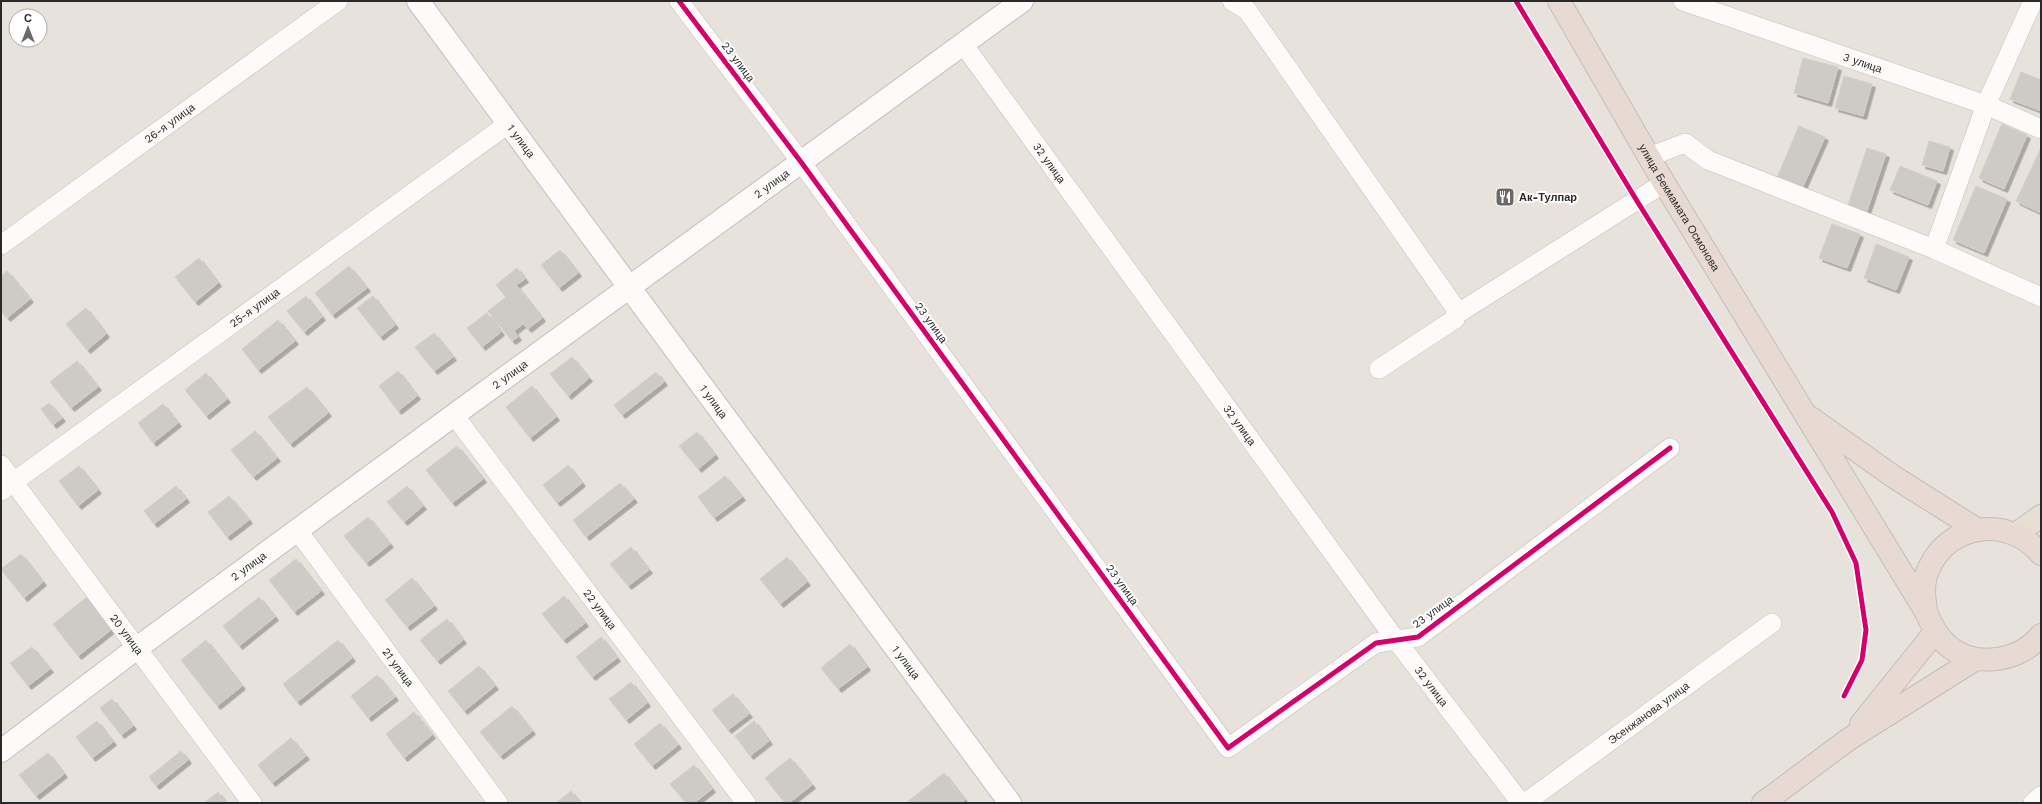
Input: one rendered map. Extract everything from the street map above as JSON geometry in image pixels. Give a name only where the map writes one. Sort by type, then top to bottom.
[{"type":"highway","name":"улица Бекмамата Осмонова","points":[[1558,1],[1664,183],[1926,612]]},
{"type":"highway","points":[[1804,413],[1894,477],[1978,530]]},
{"type":"highway","points":[[2040,640],[2019,654],[1998,660],[1976,659],[1960,654],[1946,644],[1935,632],[1926,612],[1923,590],[1928,569],[1940,550],[1958,537],[1978,530],[1997,529],[2016,534],[2033,544],[2041,554]]},
{"type":"highway","points":[[1849,739],[1935,632]]},
{"type":"highway","points":[[1764,803],[1849,739],[1976,659]]},
{"type":"main road","points":[[2016,534],[2041,516]]},
{"type":"street","name":"26-я улица","points":[[1,245],[338,1]]},
{"type":"street","name":"1 улица","points":[[418,1],[628,288],[1010,803]]},
{"type":"street","name":"23 улица","points":[[679,1],[801,162],[1228,748],[1376,643],[1418,637],[1670,448]]},
{"type":"street","name":"2 улица","points":[[1,751],[137,648],[454,415],[918,75],[1022,1]]},
{"type":"street","points":[[1232,1],[1247,10],[1456,309],[1457,314]]},
{"type":"street","name":"3 улица","points":[[1683,1],[1986,105],[2041,130]]},
{"type":"street","points":[[1934,249],[1986,105],[2033,1]]},
{"type":"street","name":"32 улица","points":[[963,44],[1396,640],[1521,803]]},
{"type":"street","name":"25-я улица","points":[[7,487],[508,124]]},
{"type":"street","points":[[1649,157],[1685,143],[1708,160],[1934,249],[2041,296]]},
{"type":"street","points":[[1379,369],[1455,319],[1457,314],[1664,183]]},
{"type":"street","name":"22 улица","points":[[454,415],[746,803]]},
{"type":"street","name":"20 улица","points":[[1,465],[7,487],[137,648],[252,803]]},
{"type":"street","name":"21 улица","points":[[298,531],[498,803]]},
{"type":"street","name":"Эсенжанова улица","points":[[1525,803],[1772,624]]},
{"type":"street","points":[[2033,803],[2041,796]]},
{"type":"building","points":[[1803,58],[1838,67],[1828,103],[1794,93]]},
{"type":"building","points":[[2021,72],[2041,80],[2041,111],[2010,99]]},
{"type":"building","points":[[1844,76],[1872,84],[1863,116],[1835,108]]},
{"type":"building","points":[[2002,124],[2027,135],[2004,189],[1979,178]]},
{"type":"building","points":[[1799,126],[1825,137],[1801,191],[1776,180]]},
{"type":"building","points":[[1929,141],[1950,147],[1943,171],[1922,165]]},
{"type":"building","points":[[1867,148],[1886,154],[1866,214],[1847,208]]},
{"type":"building","points":[[2041,148],[2041,213],[2016,201]]},
{"type":"building","points":[[1900,166],[1937,181],[1928,205],[1890,190]]},
{"type":"building","points":[[1976,186],[2007,199],[1984,253],[1953,240]]},
{"type":"building","points":[[1832,224],[1860,234],[1847,268],[1819,258]]},
{"type":"building","points":[[1876,244],[1909,257],[1896,290],[1864,278]]},
{"type":"building","points":[[560,250],[578,273],[559,288],[541,265]]},
{"type":"building","points":[[199,258],[218,283],[195,302],[175,277]]},
{"type":"building","points":[[349,266],[367,288],[332,315],[315,293]]},
{"type":"building","points":[[517,268],[525,279],[516,285],[542,318],[528,329],[523,324],[514,331],[518,337],[512,341],[488,311],[506,297],[496,285]]},
{"type":"building","points":[[7,271],[30,299],[7,318],[1,311],[1,276]]},
{"type":"building","points":[[306,296],[322,317],[304,332],[287,311]]},
{"type":"building","points":[[373,296],[395,325],[380,337],[357,308]]},
{"type":"building","points":[[86,308],[106,334],[87,350],[66,324]]},
{"type":"building","points":[[487,313],[501,332],[482,347],[467,328]]},
{"type":"building","points":[[278,320],[295,341],[258,370],[242,349]]},
{"type":"building","points":[[434,333],[453,357],[434,371],[415,347]]},
{"type":"building","points":[[572,357],[589,378],[568,396],[550,374]]},
{"type":"building","points":[[77,361],[98,387],[71,408],[50,382]]},
{"type":"building","points":[[398,371],[417,396],[398,411],[379,386]]},
{"type":"building","points":[[656,372],[664,382],[622,415],[614,405]]},
{"type":"building","points":[[206,373],[227,399],[206,416],[185,390]]},
{"type":"building","points":[[532,386],[556,417],[530,438],[506,407]]},
{"type":"building","points":[[307,387],[328,413],[290,444],[268,417]]},
{"type":"building","points":[[49,403],[62,418],[53,425],[41,409]]},
{"type":"building","points":[[163,404],[178,423],[153,443],[138,423]]},
{"type":"building","points":[[255,431],[277,458],[253,477],[231,450]]},
{"type":"building","points":[[697,432],[715,455],[698,469],[679,446]]},
{"type":"building","points":[[457,446],[483,479],[452,503],[426,470]]},
{"type":"building","points":[[568,465],[582,483],[557,503],[543,485]]},
{"type":"building","points":[[79,466],[98,490],[78,506],[59,481]]},
{"type":"building","points":[[725,476],[742,497],[714,518],[698,497]]},
{"type":"building","points":[[620,483],[634,499],[586,537],[573,520]]},
{"type":"building","points":[[176,486],[186,499],[154,524],[144,511]]},
{"type":"building","points":[[407,486],[423,506],[404,522],[387,502]]},
{"type":"building","points":[[229,496],[249,520],[227,537],[208,512]]},
{"type":"building","points":[[368,517],[390,544],[366,563],[344,536]]},
{"type":"building","points":[[631,547],[649,570],[628,586],[610,564]]},
{"type":"building","points":[[21,554],[43,582],[24,598],[1,569]]},
{"type":"building","points":[[787,557],[807,582],[780,604],[760,579]]},
{"type":"building","points":[[296,559],[321,591],[294,612],[269,580]]},
{"type":"building","points":[[412,578],[434,606],[407,627],[385,600]]},
{"type":"building","points":[[564,596],[585,623],[563,640],[542,614]]},
{"type":"building","points":[[87,597],[112,629],[78,656],[53,624]]},
{"type":"building","points":[[259,597],[275,617],[239,646],[223,626]]},
{"type":"building","points":[[447,619],[463,640],[437,661],[420,640]]},
{"type":"building","points":[[601,637],[617,658],[592,677],[576,657]]},
{"type":"building","points":[[206,640],[242,686],[217,706],[181,660]]},
{"type":"building","points":[[338,640],[352,658],[297,702],[283,684]]},
{"type":"building","points":[[850,644],[867,667],[838,689],[821,668]]},
{"type":"building","points":[[32,647],[50,669],[28,686],[10,663]]},
{"type":"building","points":[[479,666],[495,686],[464,711],[448,691]]},
{"type":"building","points":[[377,675],[395,697],[368,718],[351,696]]},
{"type":"building","points":[[631,682],[647,703],[626,720],[609,699]]},
{"type":"building","points":[[733,694],[749,714],[728,730],[712,710]]},
{"type":"building","points":[[112,699],[133,726],[121,735],[100,708]]},
{"type":"building","points":[[512,706],[532,731],[500,756],[480,732]]},
{"type":"building","points":[[414,712],[432,735],[404,758],[386,734]]},
{"type":"building","points":[[97,721],[113,742],[92,758],[76,737]]},
{"type":"building","points":[[754,721],[769,741],[750,756],[735,736]]},
{"type":"building","points":[[660,723],[678,745],[652,766],[634,744]]},
{"type":"building","points":[[291,738],[306,756],[272,783],[258,765]]},
{"type":"building","points":[[181,751],[188,760],[156,786],[149,777]]},
{"type":"building","points":[[48,753],[64,774],[36,796],[19,775]]},
{"type":"building","points":[[790,758],[812,785],[789,803],[785,803],[765,778]]},
{"type":"building","points":[[694,765],[712,789],[694,803],[686,803],[670,784]]},
{"type":"building","points":[[944,773],[965,800],[962,803],[906,803]]},
{"type":"building","points":[[571,791],[580,803],[556,803]]},
{"type":"building","points":[[218,792],[226,803],[204,803]]},
{"type":"cycle path","points":[[679,1],[801,162],[1228,748],[1376,643],[1418,637],[1670,448]]},
{"type":"cycle path","points":[[1516,1],[1637,201],[1832,512],[1856,563],[1866,630],[1862,660],[1844,696]]},
{"type":"place","name":"Ак-Тулпар","points":[[1505,197]]}]
